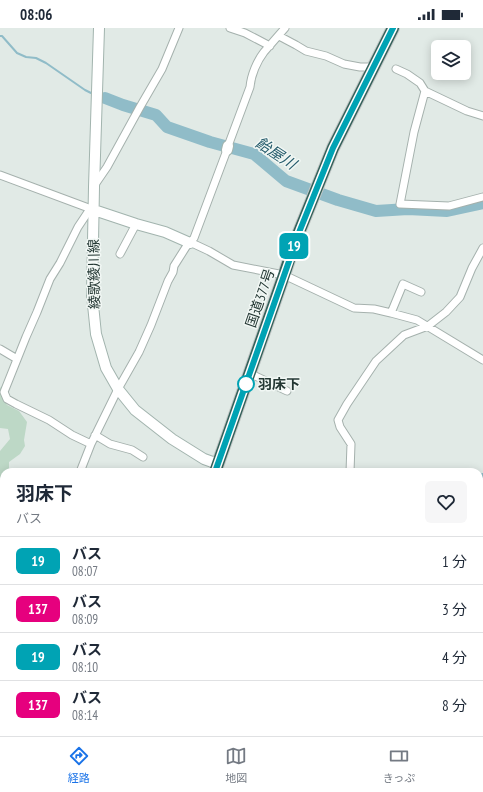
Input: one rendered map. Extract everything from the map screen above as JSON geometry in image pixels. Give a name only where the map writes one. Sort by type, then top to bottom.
[{"type":"highway","name":"国道377号","points":[[216,468],[295,242],[333,148],[393,28]]},
{"type":"main road","name":"綾歌綾川線","points":[[99,28],[92,209],[92,295],[96,334],[106,368],[118,389],[135,410],[172,439],[216,468]]},
{"type":"main road","points":[[92,209],[165,232],[190,243]]},
{"type":"street","points":[[94,187],[107,168],[162,69],[179,28]]},
{"type":"street","points":[[230,28],[245,33],[270,46]]},
{"type":"street","points":[[82,468],[95,435],[118,389],[139,352],[173,272],[174,266],[186,247],[194,238],[250,87],[256,66],[264,53],[285,28]]},
{"type":"street","points":[[279,36],[306,51],[326,56],[344,64],[360,67],[373,67]]},
{"type":"street","points":[[396,70],[407,74],[420,83],[425,91],[467,111],[483,116]]},
{"type":"street","points":[[425,91],[414,132],[400,204],[449,206],[483,197]]},
{"type":"street","points":[[0,175],[92,209],[78,227],[60,263],[50,279],[4,392],[7,399],[49,420],[72,435],[91,444]]},
{"type":"street","points":[[120,254],[136,224]]},
{"type":"street","points":[[190,243],[233,264],[284,275],[354,308],[374,309],[417,320],[483,360]]},
{"type":"street","points":[[350,468],[351,444],[340,427],[338,420],[347,404],[376,362],[404,335],[428,326],[446,312],[460,297],[472,268],[483,248]]},
{"type":"street","points":[[391,313],[403,284],[421,292]]},
{"type":"street","points":[[0,349],[17,359]]},
{"type":"street","points":[[249,373],[287,391]]},
{"type":"street","points":[[95,435],[110,444],[132,450],[143,457]]},
{"type":"green space","points":[[3,385],[1,394],[7,405],[19,411],[27,422],[24,440],[25,446],[20,454],[9,462],[9,468],[0,468],[0,451],[10,439],[8,429],[0,428],[0,388]]},
{"type":"waterway","name":"飴屋川","points":[[0,36],[2,36],[17,53],[26,57],[36,58],[46,63],[91,93]]},
{"type":"waterway","name":"飴屋川","points":[[105,98],[156,115],[167,127],[210,142],[254,154],[286,181],[338,200],[376,211],[408,209],[447,211],[483,203]]},
{"type":"bus line","name":"19","points":[[216,468],[295,242],[333,148],[393,28]]},
{"type":"place","name":"羽床下","points":[[246,384]]}]
